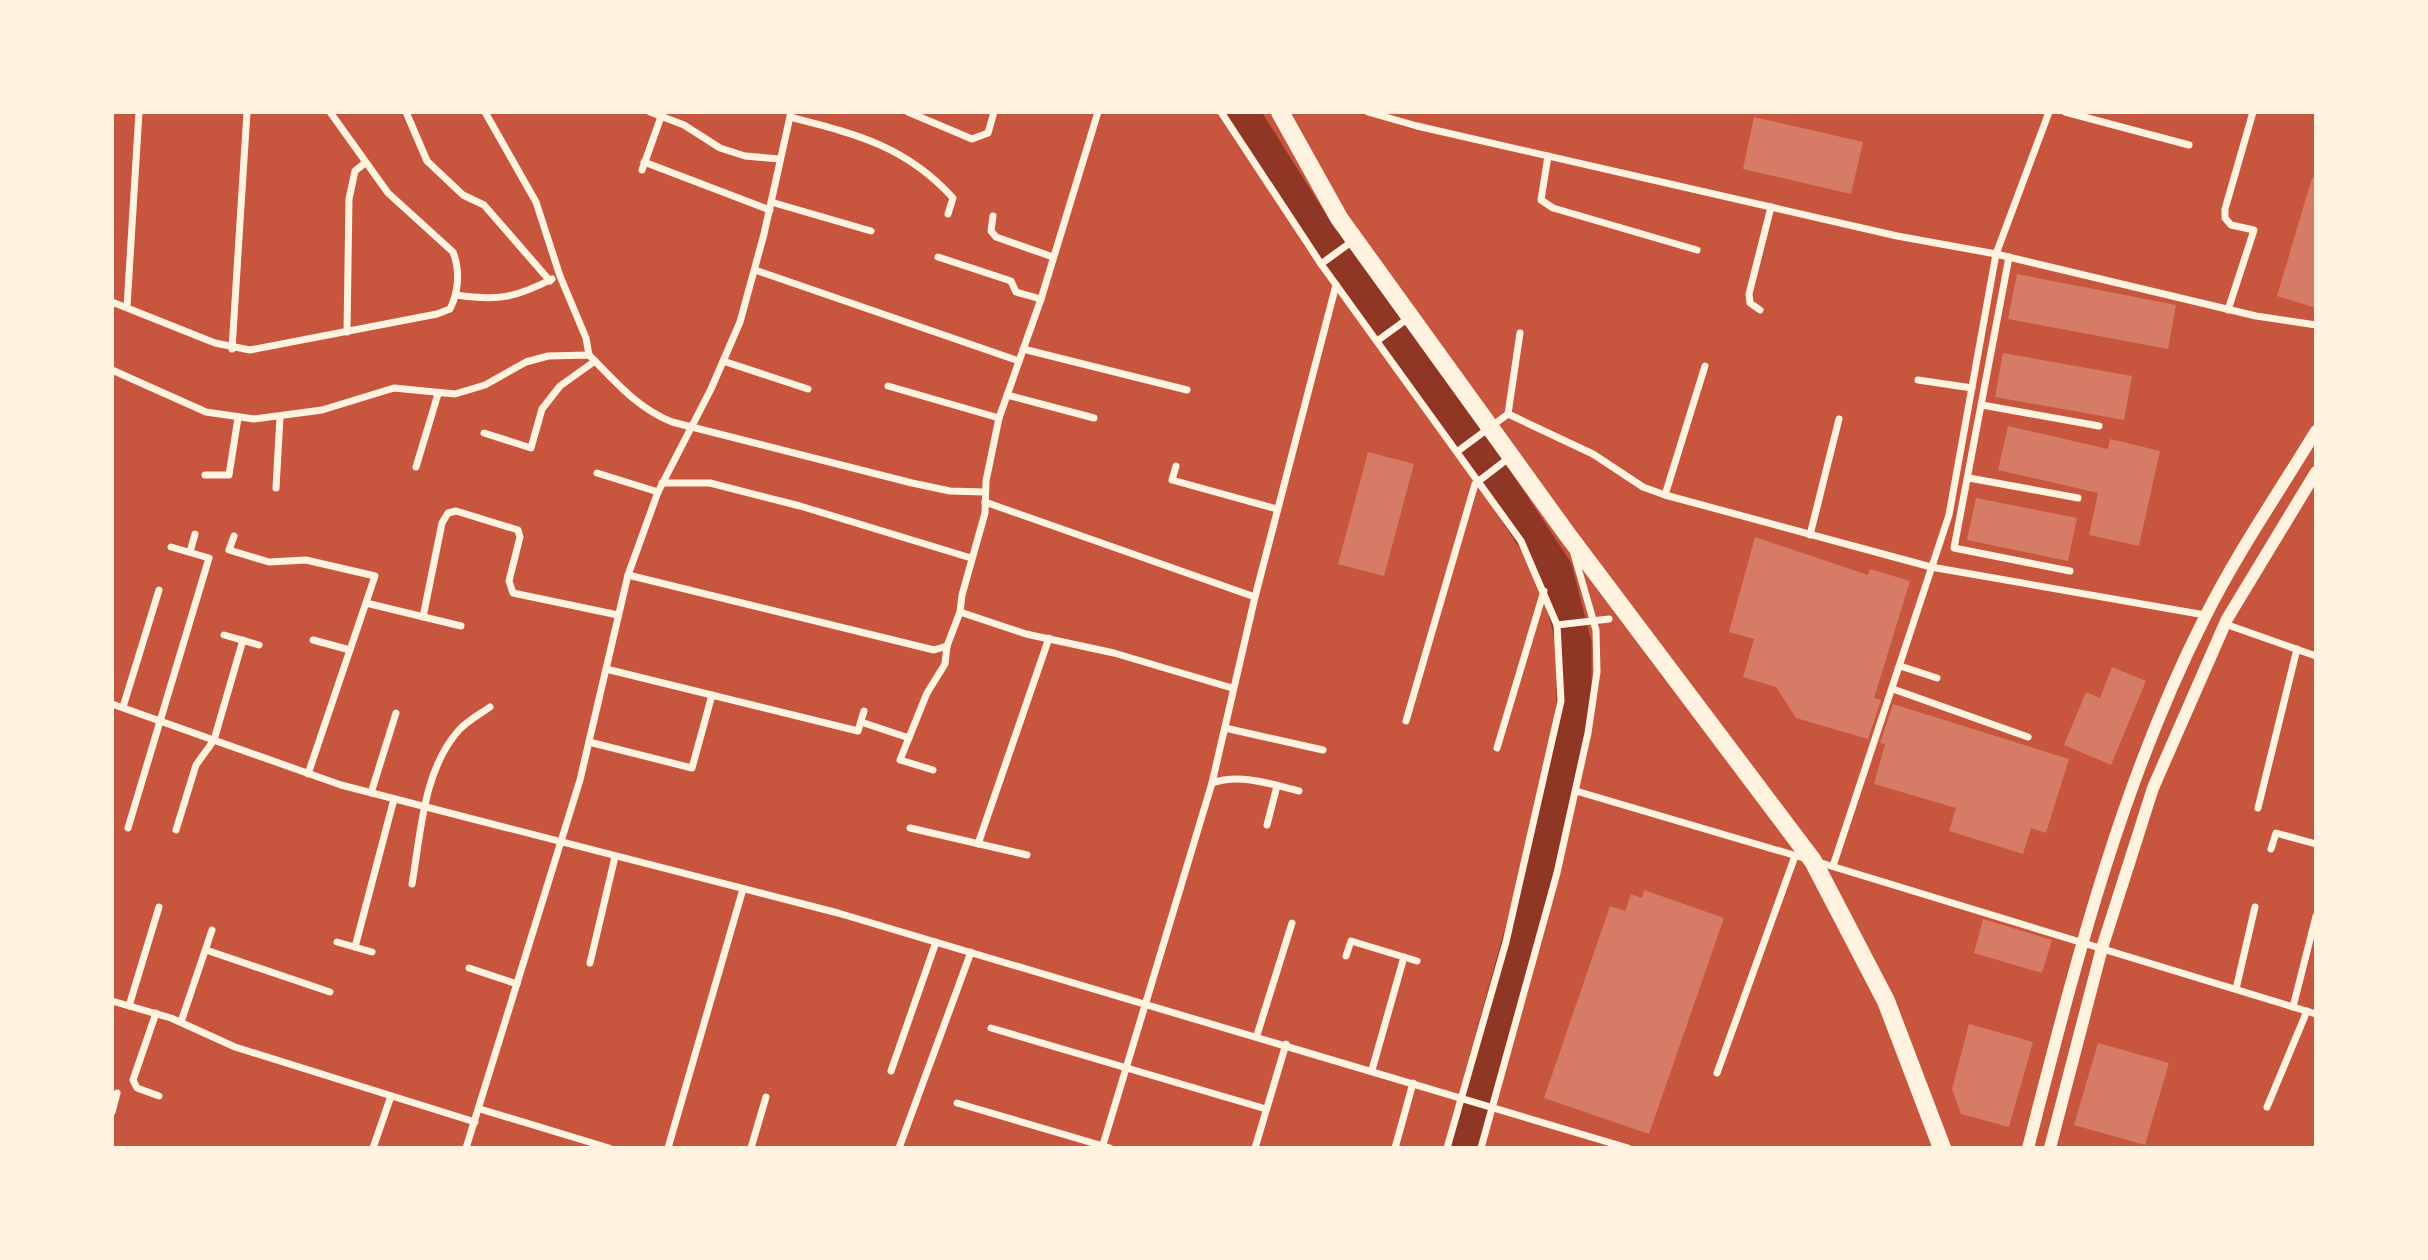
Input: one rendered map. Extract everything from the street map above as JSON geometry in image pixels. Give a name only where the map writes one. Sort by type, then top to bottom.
[{"type":"highway","points":[[1280,112],[1339,218],[1348,244],[1505,460],[1567,534],[1813,861],[1886,1001],[1909,1057],[1927,1116],[1942,1148]]},
{"type":"highway","points":[[1927,1116],[1930,1148]]},
{"type":"street","points":[[127,307],[139,112]]},
{"type":"street","points":[[232,349],[247,112]]},
{"type":"street","points":[[112,302],[232,349],[250,350],[437,314],[450,309],[456,295],[458,264],[453,252],[402,208],[365,163],[330,112]]},
{"type":"street","points":[[406,112],[427,161],[463,195],[484,205],[550,281]]},
{"type":"street","points":[[485,112],[536,202],[560,276],[592,358],[635,402],[652,414],[691,428],[912,483],[950,491],[985,492]]},
{"type":"street","points":[[650,112],[662,114],[684,125],[720,148],[745,156],[780,159]]},
{"type":"street","points":[[908,112],[972,139],[988,133],[994,112]]},
{"type":"street","points":[[933,770],[900,760],[927,693],[945,664],[947,646],[960,612],[985,502],[999,418],[1041,299],[1098,112]]},
{"type":"street","points":[[1221,112],[1336,285],[1481,478],[1521,541],[1557,625],[1562,701],[1506,942],[1447,1148]]},
{"type":"street","points":[[1368,112],[1897,236],[1996,254],[2228,310],[2316,325]]},
{"type":"street","points":[[1833,866],[1949,515],[1996,254],[2049,112]]},
{"type":"street","points":[[2065,112],[2189,145]]},
{"type":"street","points":[[2228,310],[2254,230],[2231,225],[2225,218],[2225,209],[2253,112]]},
{"type":"street","points":[[662,114],[643,166],[770,206],[870,232]]},
{"type":"street","points":[[466,1148],[589,742],[628,575],[658,492],[740,322],[755,270],[791,114],[859,135],[930,173],[953,198],[948,214]]},
{"type":"street","points":[[1548,156],[1541,200],[1547,204],[1697,250]]},
{"type":"street","points":[[347,331],[349,199],[355,171],[365,163]]},
{"type":"street","points":[[1760,310],[1750,303],[1749,294],[1771,207]]},
{"type":"street","points":[[993,216],[991,231],[996,237],[1054,257]]},
{"type":"street","points":[[1322,263],[1348,244]]},
{"type":"street","points":[[938,257],[1011,281],[1016,292],[1041,299]]},
{"type":"street","points":[[2009,257],[1954,548],[2070,571]]},
{"type":"street","points":[[755,270],[1018,361]]},
{"type":"street","points":[[456,295],[502,299],[518,296],[560,276]]},
{"type":"street","points":[[957,1103],[1105,1147],[1126,1067],[1213,783],[1255,597],[1336,285]]},
{"type":"street","points":[[1379,340],[1404,322]]},
{"type":"street","points":[[1460,450],[1508,414],[1520,333]]},
{"type":"street","points":[[1023,349],[1188,390]]},
{"type":"street","points":[[112,370],[206,412],[238,418],[280,417],[322,410],[394,388],[438,394],[470,391],[526,362],[548,356],[592,358]]},
{"type":"street","points":[[484,433],[531,448],[542,409],[561,386],[592,358]]},
{"type":"street","points":[[723,361],[808,389]]},
{"type":"street","points":[[1665,495],[1705,366]]},
{"type":"street","points":[[1918,380],[1972,388]]},
{"type":"street","points":[[888,386],[999,418]]},
{"type":"street","points":[[416,467],[438,394]]},
{"type":"street","points":[[1007,395],[1094,418]]},
{"type":"street","points":[[1982,405],[2099,426]]},
{"type":"street","points":[[1508,414],[1593,454],[1643,487],[1665,495],[1931,567],[2205,615]]},
{"type":"street","points":[[276,488],[280,417]]},
{"type":"street","points":[[205,475],[229,475],[238,418]]},
{"type":"street","points":[[1810,535],[1839,419]]},
{"type":"street","points":[[2028,1148],[2081,942],[2122,810],[2158,718],[2205,615],[2316,431]]},
{"type":"street","points":[[1406,721],[1475,484],[1505,460]]},
{"type":"street","points":[[1176,466],[1172,480],[1277,509]]},
{"type":"street","points":[[2050,1148],[2102,948],[2153,788],[2225,624],[2316,472]]},
{"type":"street","points":[[597,473],[658,492]]},
{"type":"street","points":[[1969,478],[2078,498]]},
{"type":"street","points":[[662,483],[710,482],[800,506],[971,558]]},
{"type":"street","points":[[985,502],[1255,597]]},
{"type":"street","points":[[423,617],[442,523],[448,513],[456,511],[518,530],[520,537],[509,581],[513,593],[618,615]]},
{"type":"street","points":[[190,552],[195,534]]},
{"type":"street","points":[[1481,1148],[1557,873],[1576,791],[1595,684],[1597,630],[1567,534]]},
{"type":"street","points":[[234,536],[229,551],[255,559],[269,562],[306,560],[375,576],[308,774]]},
{"type":"street","points":[[128,828],[209,558],[171,547]]},
{"type":"street","points":[[628,575],[934,650],[947,646]]},
{"type":"street","points":[[123,707],[159,590]]},
{"type":"street","points":[[1497,748],[1544,591]]},
{"type":"street","points":[[366,603],[461,626]]},
{"type":"street","points":[[960,612],[1026,634],[1114,653],[1233,688]]},
{"type":"street","points":[[1557,625],[1629,617]]},
{"type":"street","points":[[1597,630],[1609,618]]},
{"type":"street","points":[[2225,624],[2316,656]]},
{"type":"street","points":[[224,635],[259,645]]},
{"type":"street","points":[[978,844],[1048,638]]},
{"type":"street","points":[[176,830],[196,765],[214,740],[243,640]]},
{"type":"street","points":[[313,640],[350,650]]},
{"type":"street","points":[[2258,808],[2297,649]]},
{"type":"street","points":[[1900,666],[1937,678]]},
{"type":"street","points":[[606,669],[858,731],[864,711]]},
{"type":"street","points":[[1893,689],[2028,737]]},
{"type":"street","points":[[589,742],[692,768],[712,695]]},
{"type":"street","points":[[112,704],[308,774],[371,793],[936,942],[1257,1035],[1628,1148]]},
{"type":"street","points":[[412,884],[430,783],[460,728],[490,707]]},
{"type":"street","points":[[371,793],[396,713]]},
{"type":"street","points":[[861,722],[909,738]]},
{"type":"street","points":[[1225,727],[1323,750]]},
{"type":"street","points":[[1213,783],[1228,778],[1299,791]]},
{"type":"street","points":[[1267,825],[1277,786]]},
{"type":"street","points":[[1576,791],[1833,866],[2316,1014]]},
{"type":"street","points":[[355,947],[394,799]]},
{"type":"street","points":[[910,828],[1027,855]]},
{"type":"street","points":[[2271,849],[2276,833],[2316,845]]},
{"type":"street","points":[[1717,1073],[1795,856]]},
{"type":"street","points":[[590,963],[615,857]]},
{"type":"street","points":[[668,1148],[743,889]]},
{"type":"street","points":[[129,1006],[159,907]]},
{"type":"street","points":[[2236,989],[2255,907]]},
{"type":"street","points":[[2293,1007],[2316,916]]},
{"type":"street","points":[[1257,1035],[1292,923]]},
{"type":"street","points":[[181,1022],[212,930]]},
{"type":"street","points":[[337,942],[372,952]]},
{"type":"street","points":[[891,1071],[936,942]]},
{"type":"street","points":[[1346,956],[1351,942],[1418,961]]},
{"type":"street","points":[[206,950],[330,992]]},
{"type":"street","points":[[899,1148],[971,952]]},
{"type":"street","points":[[1372,1070],[1404,957]]},
{"type":"street","points":[[470,968],[517,984]]},
{"type":"street","points":[[112,1001],[181,1022],[235,1046],[475,1122]]},
{"type":"street","points":[[2267,1107],[2307,1011]]},
{"type":"street","points":[[156,1013],[133,1080],[137,1088],[159,1096]]},
{"type":"street","points":[[991,1028],[1266,1110]]},
{"type":"street","points":[[1255,1148],[1286,1044]]},
{"type":"street","points":[[1395,1148],[1413,1083]]},
{"type":"street","points":[[112,1110],[117,1093]]},
{"type":"street","points":[[373,1148],[391,1096]]},
{"type":"street","points":[[751,1148],[766,1097]]},
{"type":"street","points":[[480,1109],[610,1148]]},
{"type":"building","points":[[1754,117],[1863,142],[1851,194],[1743,169]]},
{"type":"building","points":[[2312,178],[2316,178],[2316,308],[2277,296]]},
{"type":"building","points":[[2017,274],[2176,305],[2168,349],[2008,319]]},
{"type":"building","points":[[2003,353],[2132,376],[2124,420],[1995,397]]},
{"type":"building","points":[[2008,426],[2108,449],[2110,439],[2160,451],[2139,546],[2089,535],[2098,493],[1998,470]]},
{"type":"building","points":[[1368,452],[1414,464],[1384,576],[1338,564]]},
{"type":"building","points":[[1976,498],[2077,518],[2068,561],[1967,540]]},
{"type":"building","points":[[1755,537],[1868,575],[1870,569],[1910,581],[1874,698],[1881,700],[1868,739],[1796,718],[1776,687],[1743,677],[1754,639],[1729,632]]},
{"type":"building","points":[[2112,667],[2146,681],[2111,765],[2064,745],[2086,692],[2100,698]]},
{"type":"building","points":[[1893,704],[2069,759],[2046,833],[2031,828],[2023,854],[1949,831],[1956,808],[1874,784],[1885,744],[1880,743]]},
{"type":"building","points":[[1644,890],[1724,918],[1649,1134],[1544,1098],[1610,906],[1625,911],[1631,894],[1642,898]]},
{"type":"building","points":[[1983,919],[2052,940],[2042,973],[1974,953]]},
{"type":"building","points":[[1969,1024],[2033,1042],[2009,1127],[1961,1114],[1952,1089]]},
{"type":"building","points":[[2098,1043],[2169,1063],[2145,1145],[2074,1125]]},
{"type":"waterway","points":[[1241,112],[1319,236],[1481,458],[1555,570],[1574,644],[1574,704],[1545,850],[1462,1148]]}]
